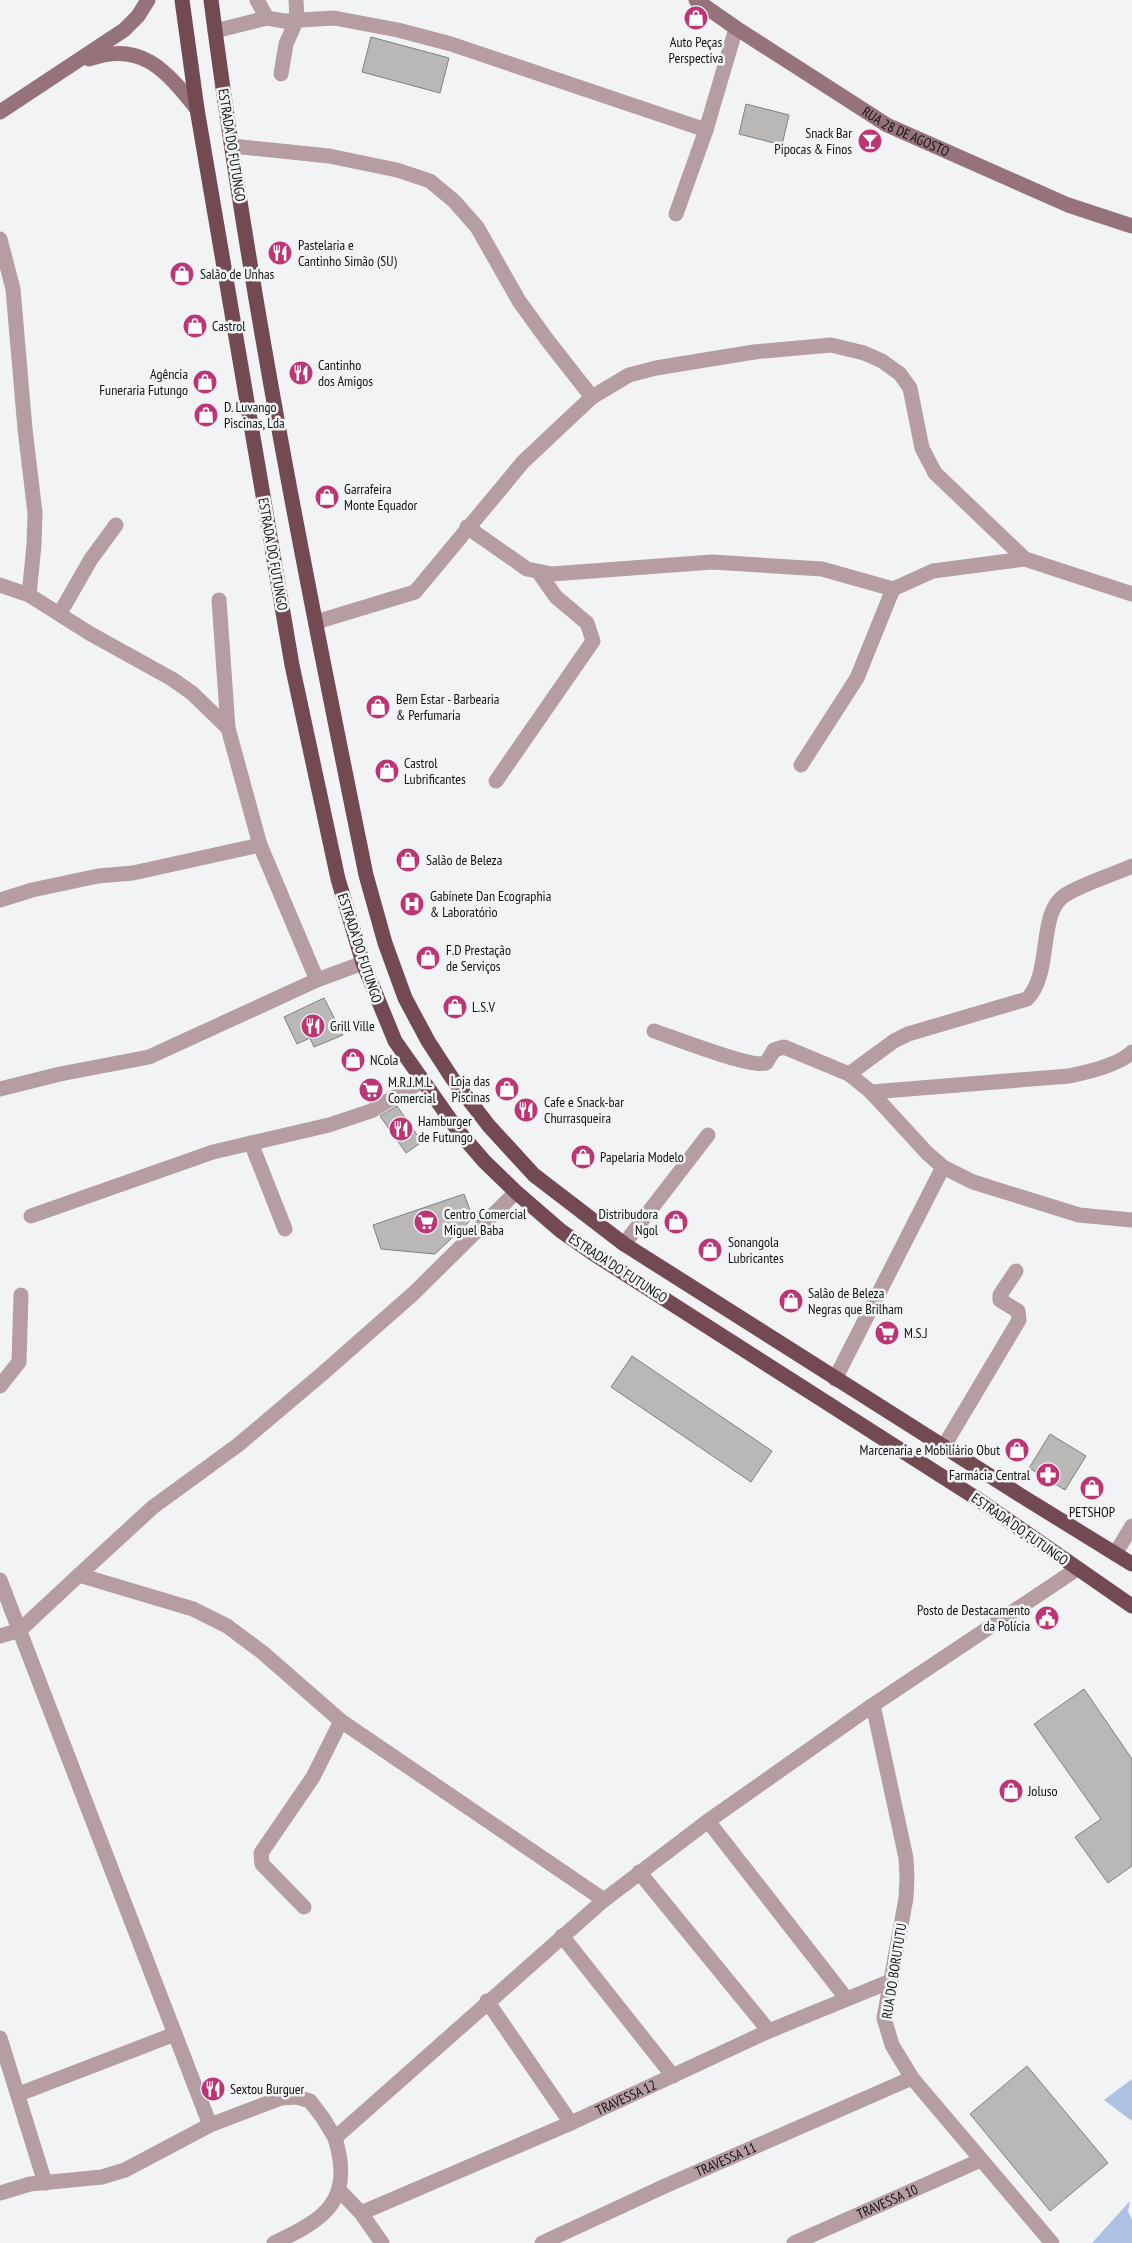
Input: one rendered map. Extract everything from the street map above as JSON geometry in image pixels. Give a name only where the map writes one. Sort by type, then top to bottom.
[{"type":"highway","points":[[182,0],[187,85]]},
{"type":"highway","name":"ESTRADA DO FUTUNGO","points":[[211,0],[220,74],[264,346],[366,875],[385,943],[406,998],[428,1041],[452,1078],[489,1126],[534,1176],[624,1244],[835,1379],[1132,1564]]},
{"type":"highway","name":"ESTRADA DO FUTUNGO","points":[[187,85],[197,109],[292,665],[338,880],[363,963],[381,1011],[395,1041],[471,1147],[516,1192],[561,1231],[597,1256],[976,1498],[1132,1606]]},
{"type":"main road","points":[[0,112],[124,30],[138,16],[148,0]]},
{"type":"main road","name":"RUA 28 DE AGOSTO","points":[[696,0],[736,28],[887,125],[1068,205],[1132,226]]},
{"type":"main road","points":[[71,65],[99,56],[127,53],[142,57],[187,85]]},
{"type":"street","points":[[256,0],[267,18]]},
{"type":"street","points":[[281,74],[286,44],[296,19],[296,0]]},
{"type":"street","points":[[215,31],[267,18],[284,21],[334,18],[398,30],[451,44],[706,130]]},
{"type":"street","points":[[676,214],[706,130],[736,28]]},
{"type":"street","points":[[232,146],[329,156],[397,170],[430,182],[454,201],[477,227],[519,301],[592,396]]},
{"type":"street","points":[[0,239],[14,289],[24,429],[35,513],[29,595]]},
{"type":"street","points":[[316,622],[415,592],[522,462],[592,396],[629,375],[656,368],[754,352],[831,345],[864,353],[882,361],[900,374],[910,388],[922,448],[935,473],[1025,559]]},
{"type":"street","points":[[60,613],[92,559],[116,525]]},
{"type":"street","points":[[467,527],[527,569],[539,573],[552,574],[712,562],[822,569],[893,589],[933,571],[1025,559],[1132,594]]},
{"type":"street","points":[[496,781],[593,641],[587,623],[556,597],[539,573]]},
{"type":"street","points":[[0,585],[29,595],[89,633],[172,679],[192,693],[228,728]]},
{"type":"street","points":[[802,765],[857,678],[893,589]]},
{"type":"street","points":[[219,600],[228,728],[260,845],[317,980]]},
{"type":"street","points":[[0,900],[32,890],[98,876],[133,873],[260,845]]},
{"type":"street","points":[[849,1074],[894,1041],[908,1034],[1027,1000],[1035,991],[1040,974],[1052,910],[1064,895],[1132,866]]},
{"type":"street","points":[[0,1089],[60,1074],[149,1057],[317,980],[363,963]]},
{"type":"street","points":[[654,1031],[757,1064],[766,1063],[774,1050],[784,1047],[849,1074],[872,1092],[919,1145],[943,1167],[973,1182],[1079,1216],[1132,1220]]},
{"type":"street","points":[[872,1092],[1068,1076],[1086,1072],[1126,1058],[1132,1052]]},
{"type":"street","points":[[31,1216],[213,1152],[329,1125],[372,1111],[422,1081]]},
{"type":"street","points":[[624,1244],[708,1134]]},
{"type":"street","points":[[252,1143],[285,1228]]},
{"type":"street","points":[[835,1379],[943,1167]]},
{"type":"street","points":[[0,1636],[20,1630],[153,1507],[238,1445],[329,1368],[414,1292],[516,1192]]},
{"type":"street","points":[[944,1446],[1019,1320],[1018,1311],[1000,1300],[1000,1295],[1016,1271]]},
{"type":"street","points":[[0,1386],[19,1362],[21,1295]]},
{"type":"street","points":[[1114,1554],[1132,1526]]},
{"type":"street","points":[[335,2138],[487,2001],[604,1900],[640,1872],[708,1821],[874,1705],[1077,1569]]},
{"type":"street","points":[[79,1576],[193,1609],[227,1626],[262,1652],[341,1721],[604,1900]]},
{"type":"street","points":[[0,1580],[210,2125]]},
{"type":"street","name":"RUA DO BORUTUTU","points":[[874,1705],[906,1858],[906,1898],[884,2018],[886,2031],[912,2078],[1047,2242]]},
{"type":"street","points":[[304,1906],[262,1864],[261,1853],[313,1777],[341,1721]]},
{"type":"street","points":[[708,1821],[846,1998]]},
{"type":"street","points":[[640,1872],[769,2031]]},
{"type":"street","points":[[562,1936],[673,2076]]},
{"type":"street","name":"TRAVESSA 12","points":[[361,2213],[571,2124],[769,2031],[890,1981]]},
{"type":"street","points":[[487,2001],[571,2124]]},
{"type":"street","points":[[19,2094],[175,2034]]},
{"type":"street","points":[[0,2038],[19,2094],[45,2183]]},
{"type":"street","name":"TRAVESSA 11","points":[[542,2243],[675,2182],[912,2078]]},
{"type":"street","points":[[0,2194],[30,2184],[102,2177],[125,2170],[210,2125],[281,2098],[296,2097],[310,2101],[335,2138],[341,2158],[340,2191],[318,2218],[303,2230],[274,2243]]},
{"type":"street","name":"TRAVESSA 10","points":[[794,2243],[981,2160]]},
{"type":"street","points":[[340,2191],[361,2213],[382,2243]]},
{"type":"shaded area","points":[[1132,2079],[1132,2121],[1104,2100]]},
{"type":"shaded area","points":[[1130,2201],[1128,2211],[1132,2220],[1132,2243],[1092,2243]]},
{"type":"building","points":[[371,37],[449,58],[440,93],[362,72]]},
{"type":"building","points":[[746,104],[789,115],[782,145],[739,134]]},
{"type":"building","name":"Grill Ville","points":[[324,998],[343,1035],[314,1047],[310,1038],[297,1044],[284,1017]]},
{"type":"building","name":"Hamburger de Futungo","points":[[397,1106],[422,1142],[406,1153],[380,1116]]},
{"type":"building","name":"Centro Comercial Miguel Baba","points":[[464,1194],[473,1218],[435,1254],[381,1249],[373,1225]]},
{"type":"building","points":[[632,1356],[772,1451],[751,1482],[611,1387]]},
{"type":"building","points":[[1050,1434],[1086,1456],[1065,1490],[1029,1468]]},
{"type":"building","points":[[1084,1689],[1132,1759],[1132,1866],[1108,1883],[1075,1837],[1101,1819],[1034,1724]]},
{"type":"building","points":[[1027,2066],[1108,2163],[1050,2211],[970,2114]]},
{"type":"place","name":"Auto Peças Perspectiva","points":[[696,18]]},
{"type":"place","name":"Snack Bar Pipocas & Finos","points":[[870,141]]},
{"type":"place","name":"Pastelaria e Cantinho Simão (SU)","points":[[280,253]]},
{"type":"place","name":"Salão de Unhas","points":[[182,274]]},
{"type":"place","name":"Castrol","points":[[195,326]]},
{"type":"place","name":"Cantinho dos Amigos","points":[[301,373]]},
{"type":"place","name":"Agência Funeraria Futungo","points":[[205,382]]},
{"type":"place","name":"D. Luvango Piscinas, Lda","points":[[206,415]]},
{"type":"place","name":"Garrafeira Monte Equador","points":[[327,497]]},
{"type":"place","name":"Bem Estar - Barbearia & Perfumaria","points":[[378,707]]},
{"type":"place","name":"Castrol Lubrificantes","points":[[387,771]]},
{"type":"place","name":"Salão de Beleza","points":[[408,860]]},
{"type":"place","name":"Gabinete Dan Ecographia & Laboratório","points":[[412,904]]},
{"type":"place","name":"F.D Prestação de Serviços","points":[[428,958]]},
{"type":"place","name":"L.S.V","points":[[455,1007]]},
{"type":"place","name":"Grill Ville","points":[[313,1026]]},
{"type":"place","name":"NCola","points":[[353,1060]]},
{"type":"place","name":"Loja das Piscinas","points":[[507,1089]]},
{"type":"place","name":"M.R.J.M.L Comercial","points":[[371,1090]]},
{"type":"place","name":"Cafe e Snack-bar Churrasqueira","points":[[526,1110]]},
{"type":"place","name":"Hamburger de Futungo","points":[[401,1129]]},
{"type":"place","name":"Papelaria Modelo","points":[[583,1157]]},
{"type":"place","name":"Centro Comercial Miguel Baba","points":[[426,1222]]},
{"type":"place","name":"Distribudora Ngol","points":[[676,1222]]},
{"type":"place","name":"Sonangola Lubricantes","points":[[710,1250]]},
{"type":"place","name":"Salão de Beleza Negras que Brilham","points":[[791,1301]]},
{"type":"place","name":"M.S.J","points":[[887,1333]]},
{"type":"place","name":"Marcenaria e Mobiliário Obut","points":[[1017,1450]]},
{"type":"place","name":"Farmácia Central","points":[[1048,1475]]},
{"type":"place","name":"PETSHOP","points":[[1092,1488]]},
{"type":"place","name":"Posto de Destacamento da Polícia","points":[[1047,1618]]},
{"type":"place","name":"Joluso","points":[[1011,1791]]},
{"type":"place","name":"Sextou Burguer","points":[[213,2089]]}]
